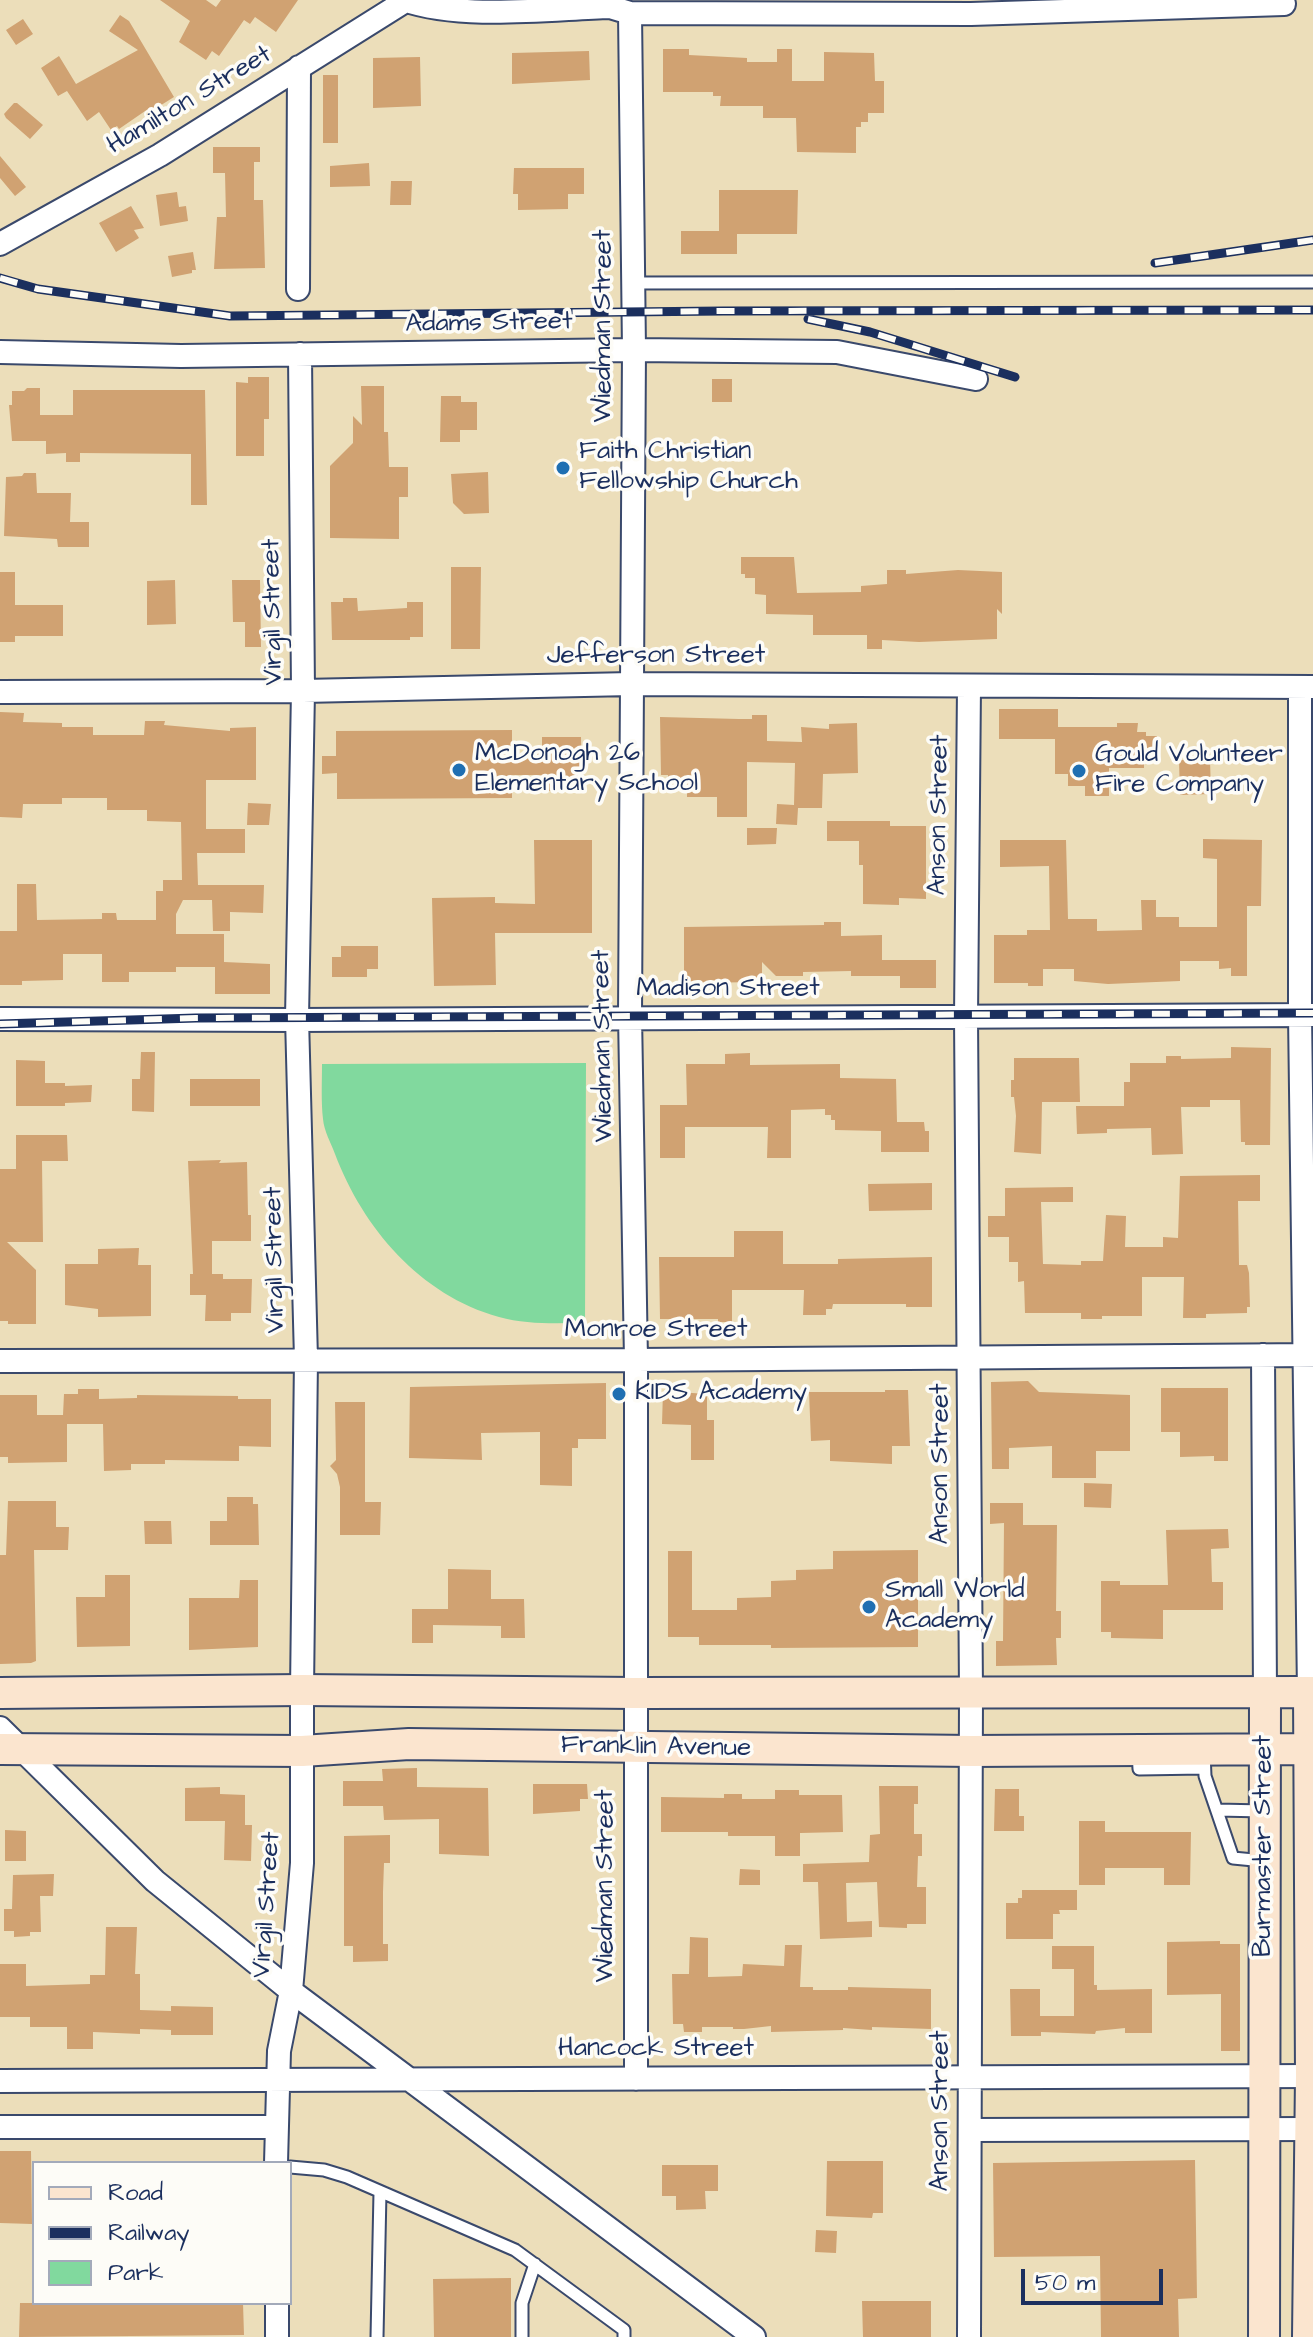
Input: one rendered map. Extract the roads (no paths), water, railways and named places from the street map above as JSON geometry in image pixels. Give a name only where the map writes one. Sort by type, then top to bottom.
[{"type":"main road","name":"Franklin Avenue","points":[[0,1693],[302,1690],[1311,1692]]},
{"type":"main road","name":"Burmaster Street","points":[[1264,2337],[1265,1692]]},
{"type":"main road","name":"Burmaster Street","points":[[1308,2337],[1312,2129],[1311,1692]]},
{"type":"main road","name":"Franklin Avenue","points":[[7,1742],[302,1751],[409,1744],[635,1749],[1138,1750],[1203,1759],[1265,1749],[1311,1749]]},
{"type":"street","points":[[405,0],[468,11],[610,7],[630,13],[1284,4]]},
{"type":"street","name":"Hamilton Street","points":[[0,244],[160,155],[405,0]]},
{"type":"street","name":"Wiedman Street","points":[[630,13],[634,350],[630,1018],[636,1360],[636,2079]]},
{"type":"street","points":[[298,289],[299,67]]},
{"type":"street","name":"Adams Street","points":[[0,352],[181,356],[634,350],[837,352],[976,379]]},
{"type":"street","name":"Virgil Street","points":[[276,2161],[279,2051],[291,1991],[302,1863],[306,1359],[297,1020],[303,691],[300,354]]},
{"type":"street","name":"Jefferson Street","points":[[0,692],[303,691],[631,684],[1307,687]]},
{"type":"street","name":"Anson Street","points":[[969,686],[966,1017],[971,1692],[969,2337]]},
{"type":"street","name":"Burmaster Street","points":[[1307,687],[1311,1692]]},
{"type":"street","name":"Madison Street","points":[[0,1019],[1307,1015]]},
{"type":"street","name":"Burmaster Street","points":[[1263,1355],[1265,1692]]},
{"type":"street","name":"Monroe Street","points":[[0,1361],[1310,1355]]},
{"type":"street","points":[[7,1742],[155,1881],[291,1991],[754,2337]]},
{"type":"street","name":"Hancock Street","points":[[0,2081],[1312,2076]]},
{"type":"street","points":[[0,2127],[276,2127]]},
{"type":"street","points":[[970,2130],[1312,2129]]},
{"type":"street","points":[[277,2305],[277,2337]]},
{"type":"lane","points":[[633,283],[1313,282]]},
{"type":"lane","points":[[1203,1759],[1233,1858],[1265,1861]]},
{"type":"lane","points":[[1217,1810],[1265,1811]]},
{"type":"lane","points":[[292,2167],[324,2170],[515,2250],[625,2335]]},
{"type":"lane","points":[[377,2337],[380,2192]]},
{"type":"lane","points":[[522,2337],[522,2303],[535,2264]]},
{"type":"railway","points":[[1155,263],[1313,240]]},
{"type":"railway","points":[[0,278],[38,289],[230,316],[1313,310]]},
{"type":"railway","points":[[808,319],[870,332],[1015,377]]},
{"type":"railway","points":[[0,1024],[196,1018],[1313,1013]]},
{"type":"place","name":"Faith Christian Fellowship Church","points":[[563,468]]},
{"type":"place","name":"McDonogh 26 Elementary School","points":[[459,770]]},
{"type":"place","name":"Gould Volunteer Fire Company","points":[[1079,771]]},
{"type":"place","name":"KIDS Academy","points":[[619,1394]]},
{"type":"place","name":"Small World Academy","points":[[869,1607]]}]
